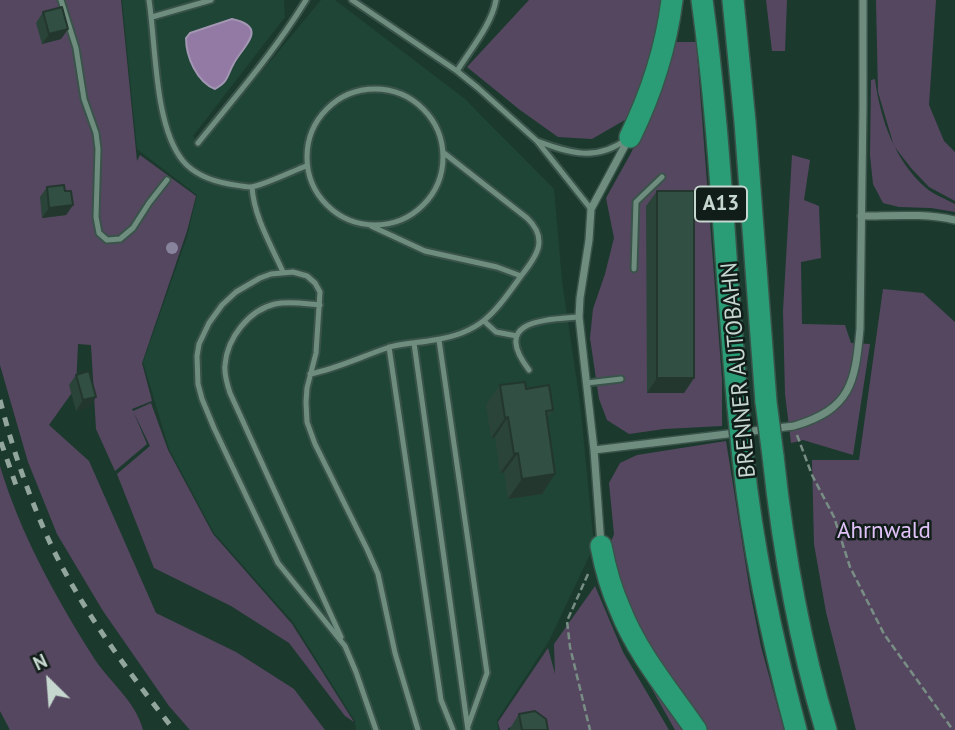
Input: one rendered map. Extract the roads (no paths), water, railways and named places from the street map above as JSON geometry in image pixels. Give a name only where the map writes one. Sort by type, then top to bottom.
[{"type":"highway","points":[[630,137],[656,75],[672,0]]},
{"type":"highway","name":"BRENNER AUTOBAHN","points":[[702,0],[748,504],[763,595],[796,730]]},
{"type":"highway","name":"BRENNER AUTOBAHN","points":[[733,0],[766,402],[780,518],[796,611],[826,730]]},
{"type":"highway","points":[[601,546],[610,582],[628,627],[696,730]]},
{"type":"street","points":[[594,450],[794,426],[828,412],[844,395],[854,373],[860,329],[863,0]]},
{"type":"street","points":[[601,546],[594,450],[579,317],[580,298],[591,209],[630,137]]},
{"type":"street","points":[[861,216],[921,215],[955,220]]},
{"type":"lane","points":[[61,0],[76,48],[84,99],[96,133],[96,217],[99,233],[107,240],[120,239],[133,228],[167,180]]},
{"type":"lane","points":[[149,0],[163,115],[176,152],[184,163],[200,175],[219,182],[252,187],[306,166]]},
{"type":"lane","points":[[152,17],[211,0]]},
{"type":"lane","points":[[198,143],[262,64],[306,0]]},
{"type":"lane","points":[[352,0],[457,71],[537,141],[591,209]]},
{"type":"lane","points":[[457,71],[482,32],[495,8],[496,0]]},
{"type":"lane","points":[[370,225],[393,223],[414,213],[430,197],[440,176],[444,153],[439,131],[427,112],[409,98],[387,90],[365,89],[343,96],[325,110],[312,129],[306,151],[306,166],[317,194],[331,210],[349,221],[370,225],[425,251],[497,267],[522,276]]},
{"type":"lane","points":[[537,141],[579,153],[594,153],[606,151],[630,137]]},
{"type":"lane","points":[[310,374],[334,369],[389,347],[439,340],[471,330],[499,307],[532,262],[540,241],[537,230],[527,218],[444,153]]},
{"type":"lane","points":[[634,269],[636,202],[663,177]]},
{"type":"lane","points":[[252,187],[257,214],[282,272]]},
{"type":"lane","points":[[345,646],[278,563],[214,428],[198,384],[199,344],[215,314],[248,284],[282,272],[301,274],[312,279],[320,292],[316,352],[306,402],[309,430],[378,574],[395,653],[418,730]]},
{"type":"lane","points":[[320,304],[276,304],[260,311],[237,332],[228,349],[225,366],[230,393],[356,671],[376,730]]},
{"type":"lane","points":[[529,370],[517,351],[515,341],[520,330],[542,320],[579,317]]},
{"type":"lane","points":[[484,321],[496,332],[517,336]]},
{"type":"lane","points":[[439,340],[487,673],[468,728]]},
{"type":"lane","points":[[414,343],[468,728]]},
{"type":"lane","points":[[389,347],[441,700],[453,730]]},
{"type":"lane","points":[[587,383],[621,379]]},
{"type":"railway","points":[[0,400],[16,457],[52,547],[108,642],[174,730]]},
{"type":"railway","points":[[1,442],[18,491]]},
{"type":"park label","name":"Ahrnwald","points":[[884,531]]}]
